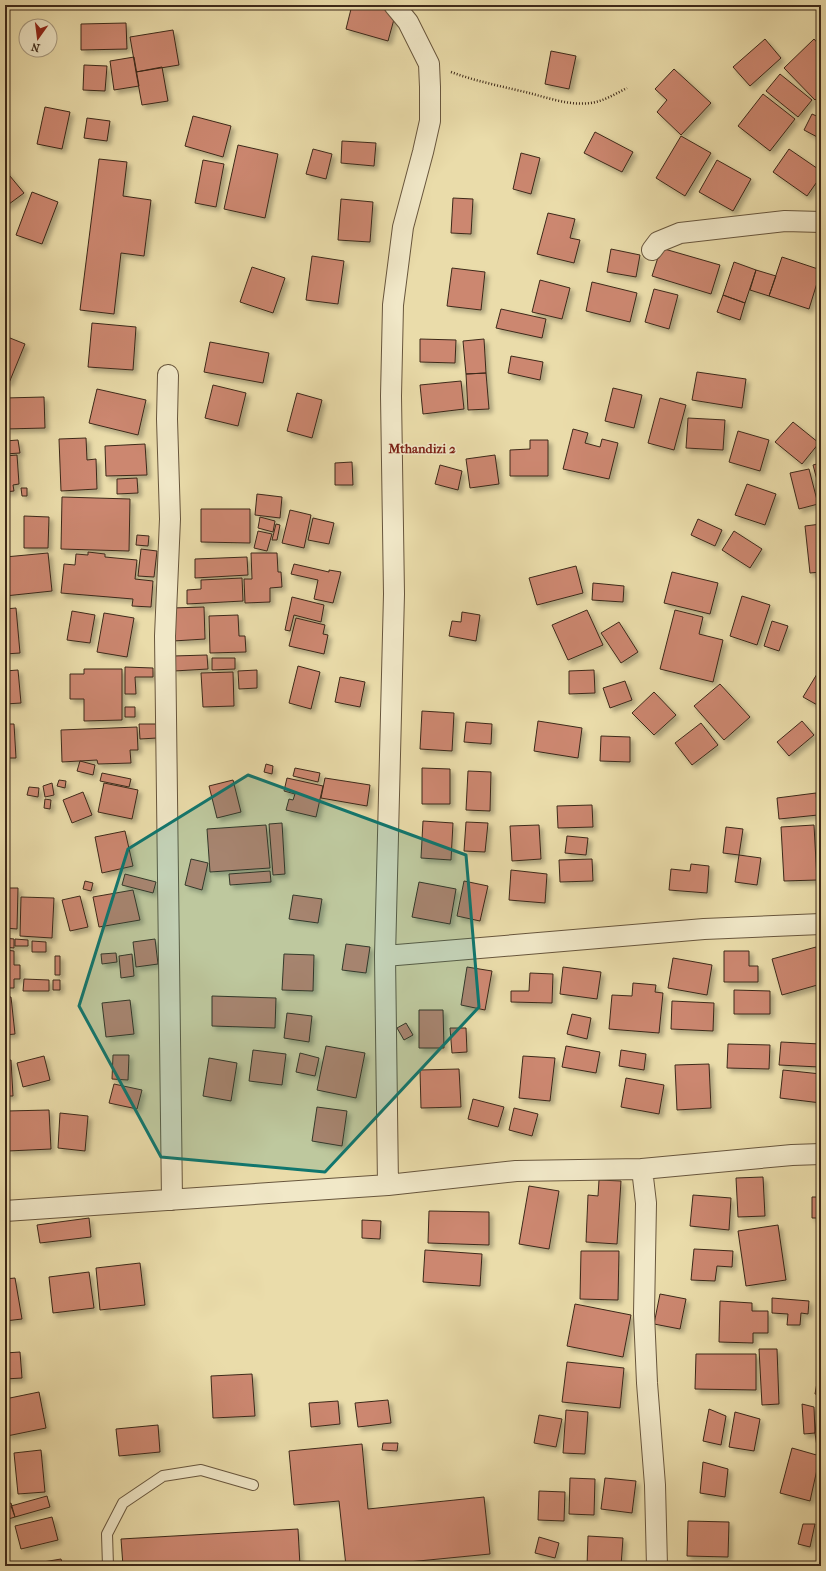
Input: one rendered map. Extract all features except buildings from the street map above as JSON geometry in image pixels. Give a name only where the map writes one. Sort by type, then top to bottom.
[{"type":"street","points":[[388,1185],[385,956],[394,594],[391,396],[393,305],[403,227],[430,121],[429,64],[408,22],[394,5]]},
{"type":"street","points":[[652,250],[658,242],[680,233],[785,221],[821,222]]},
{"type":"street","points":[[168,375],[167,419],[170,519],[165,636],[172,1200]]},
{"type":"street","points":[[385,956],[704,929],[821,924]]},
{"type":"street","points":[[5,1211],[388,1185],[516,1171],[642,1169],[792,1155],[821,1154]]},
{"type":"street","points":[[642,1169],[646,1203],[644,1314],[647,1383],[651,1417],[655,1485],[657,1566]]},
{"type":"lane","points":[[108,1566],[107,1534],[123,1502],[163,1476],[201,1470],[253,1484]]},
{"type":"path","points":[[429,64],[468,78],[543,97],[574,103],[590,103],[605,99],[627,88]]},
{"type":"highlighted area","points":[[248,775],[466,855],[479,1007],[325,1172],[161,1157],[79,1006],[128,849]]},
{"type":"district","name":"Mthandizi 2","points":[[422,448]]}]
